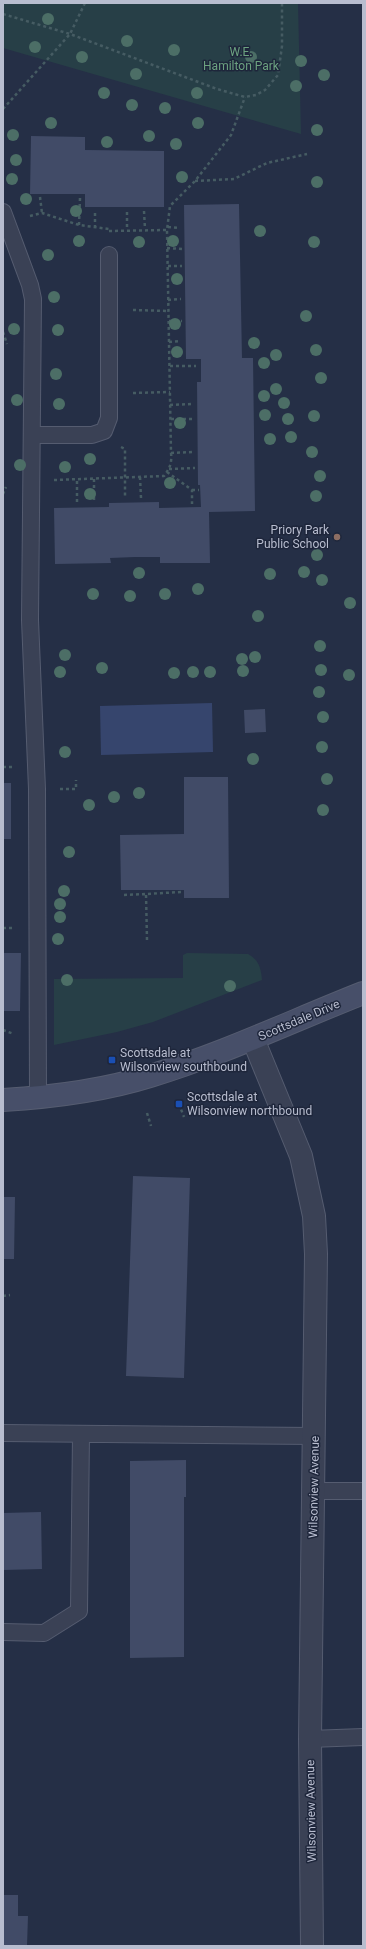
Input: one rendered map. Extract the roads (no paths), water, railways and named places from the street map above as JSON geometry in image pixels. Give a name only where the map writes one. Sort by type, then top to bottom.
[{"type":"street","name":"Scottsdale Drive","points":[[3,1100],[38,1098],[97,1089],[150,1076],[254,1039],[363,993]]},
{"type":"street","name":"Wilsonview Avenue","points":[[254,1039],[301,1156],[314,1216],[316,1254],[315,1436],[310,1739],[312,1946]]},
{"type":"lane","points":[[5,218],[30,285],[33,299],[30,620],[37,789],[38,1098]]},
{"type":"lane","points":[[32,435],[92,435],[104,431],[109,418],[109,255]]},
{"type":"lane","points":[[3,1433],[315,1436]]},
{"type":"lane","points":[[3,1632],[44,1633],[79,1611],[81,1434]]},
{"type":"lane","points":[[314,1491],[363,1491]]},
{"type":"lane","points":[[310,1739],[363,1737]]},
{"type":"water","points":[[212,703],[213,752],[101,755],[100,706]]},
{"type":"place","name":"Priory Park Public School","points":[[337,537]]},
{"type":"place","name":"Scottsdale at Wilsonview southbound","points":[[112,1060]]},
{"type":"place","name":"Scottsdale at Wilsonview northbound","points":[[179,1104]]},
{"type":"park label","name":"W.E. Hamilton Park","points":[[241,59]]}]
